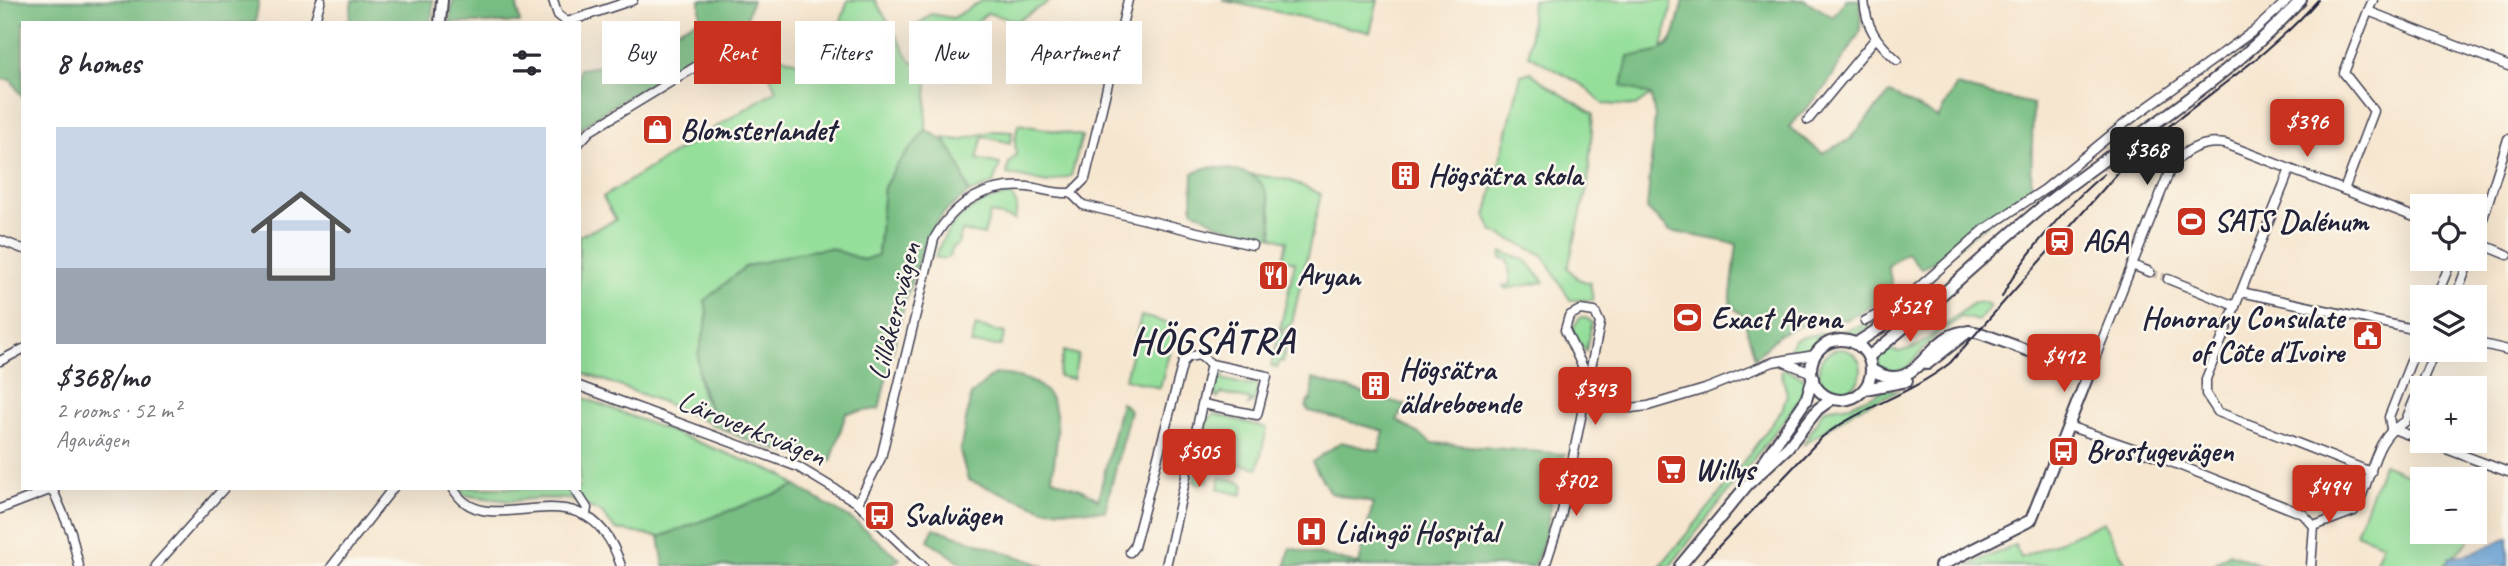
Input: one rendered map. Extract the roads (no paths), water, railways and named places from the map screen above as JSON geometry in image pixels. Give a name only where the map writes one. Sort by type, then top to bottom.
[{"type":"main road","points":[[440,21],[442,0]]},
{"type":"main road","points":[[1868,357],[1904,330],[1929,304],[2024,221],[2231,64],[2301,0]]},
{"type":"main road","points":[[1855,344],[1895,318],[1929,304]]},
{"type":"main road","points":[[1812,376],[1820,391],[1832,399],[1849,400],[1865,389],[1891,386],[1909,380],[1969,331]]},
{"type":"main road","points":[[1872,370],[1889,377],[1902,376],[1918,366],[1951,333],[1969,331],[2089,373],[2031,520],[1940,566]]},
{"type":"main road","points":[[1679,566],[1748,484],[1806,400],[1815,355],[1830,342],[1839,340],[1855,344],[1868,357],[1872,370],[1865,389]]},
{"type":"main road","points":[[1748,484],[1788,447],[1814,414],[1832,399]]},
{"type":"street","points":[[315,21],[321,0]]},
{"type":"street","points":[[554,0],[558,15],[566,21]]},
{"type":"street","points":[[570,21],[633,0]]},
{"type":"street","points":[[1071,193],[1085,179],[1128,0]]},
{"type":"street","points":[[1864,0],[1867,20],[1875,39],[1897,60]]},
{"type":"street","points":[[1865,321],[1902,302],[1985,229],[2045,189],[2128,121],[2255,30],[2288,0]]},
{"type":"street","points":[[2344,190],[2374,111],[2344,73],[2373,0]]},
{"type":"street","points":[[2368,11],[2508,66]]},
{"type":"street","points":[[1808,120],[1875,39]]},
{"type":"street","points":[[581,142],[590,131],[694,68]]},
{"type":"street","points":[[2487,213],[2505,166],[2508,139]]},
{"type":"street","points":[[2089,373],[2172,165],[2186,152],[2206,144],[2225,144],[2410,215]]},
{"type":"street","points":[[2290,169],[2205,386],[2212,406],[2236,419],[2371,471]]},
{"type":"street","name":"Lillåkersvägen","points":[[858,503],[881,458],[930,252],[944,222],[968,200],[1000,188],[1031,187],[1058,194],[1071,193],[1083,205],[1252,245]]},
{"type":"street","points":[[0,240],[21,248]]},
{"type":"street","points":[[2487,248],[2508,255]]},
{"type":"street","points":[[2132,265],[2150,272]]},
{"type":"street","points":[[2168,279],[2235,306]]},
{"type":"street","points":[[2241,292],[2410,329]]},
{"type":"street","points":[[1545,566],[1561,517],[1586,403],[1600,323],[1595,312],[1580,310],[1569,316],[1565,330],[1589,380]]},
{"type":"street","points":[[2487,345],[2508,350]]},
{"type":"street","points":[[0,361],[21,352]]},
{"type":"street","points":[[1130,552],[1135,547],[1182,362],[1188,357],[1199,355],[1212,364],[1267,376],[1257,415],[1203,404]]},
{"type":"street","points":[[1586,403],[1630,408],[1648,406],[1705,389],[1773,362],[1815,355]]},
{"type":"street","points":[[1784,362],[1812,376]]},
{"type":"street","points":[[2391,428],[2389,417],[2410,362]]},
{"type":"street","points":[[2314,526],[2354,511],[2382,442],[2391,428],[2405,422],[2430,362]]},
{"type":"street","points":[[1166,566],[1212,364]]},
{"type":"street","name":"Läroverksvägen","points":[[581,387],[797,467],[858,503],[923,566]]},
{"type":"street","points":[[2068,426],[2153,454],[2303,514],[2314,526],[2312,566]]},
{"type":"street","points":[[2391,428],[2410,435]]},
{"type":"street","points":[[2458,453],[2508,472]]},
{"type":"street","points":[[0,509],[47,490]]},
{"type":"street","points":[[53,490],[71,532],[79,566]]},
{"type":"street","points":[[159,565],[222,490]]},
{"type":"street","points":[[332,566],[391,490]]},
{"type":"street","points":[[454,490],[463,502],[476,510],[562,508],[586,514],[605,533],[621,566]]},
{"type":"street","points":[[575,490],[587,508],[586,514]]},
{"type":"water","points":[[2508,537],[2508,566],[2445,566],[2450,558],[2476,552]]},
{"type":"tunnel","points":[[2150,272],[2168,279]]},
{"type":"tram line","points":[[1700,566],[1822,437],[1950,363],[2129,160],[2274,44],[2318,0]]},
{"type":"tram line","points":[[2002,297],[2020,266],[2047,231],[2077,198],[2104,174]]},
{"type":"place","name":"Blomsterlandet","points":[[657,130]]},
{"type":"place","name":"Högsätra skola","points":[[1405,175]]},
{"type":"place","name":"SATS Dalénum","points":[[2191,221]]},
{"type":"place","name":"AGA","points":[[2060,241]]},
{"type":"place","name":"Aryan","points":[[1274,275]]},
{"type":"place","name":"Exact Arena","points":[[1688,318]]},
{"type":"place","name":"Honorary Consulate of Côte d'Ivoire","points":[[2367,335]]},
{"type":"place","name":"Högsätra äldreboende","points":[[1376,386]]},
{"type":"place","name":"Brostugevägen","points":[[2063,451]]},
{"type":"place","name":"Willys","points":[[1672,470]]},
{"type":"place","name":"Svalvägen","points":[[880,515]]},
{"type":"place","name":"Lidingö Hospital","points":[[1312,532]]},
{"type":"district","name":"HÖGSÄTRA","points":[[1213,340]]}]
